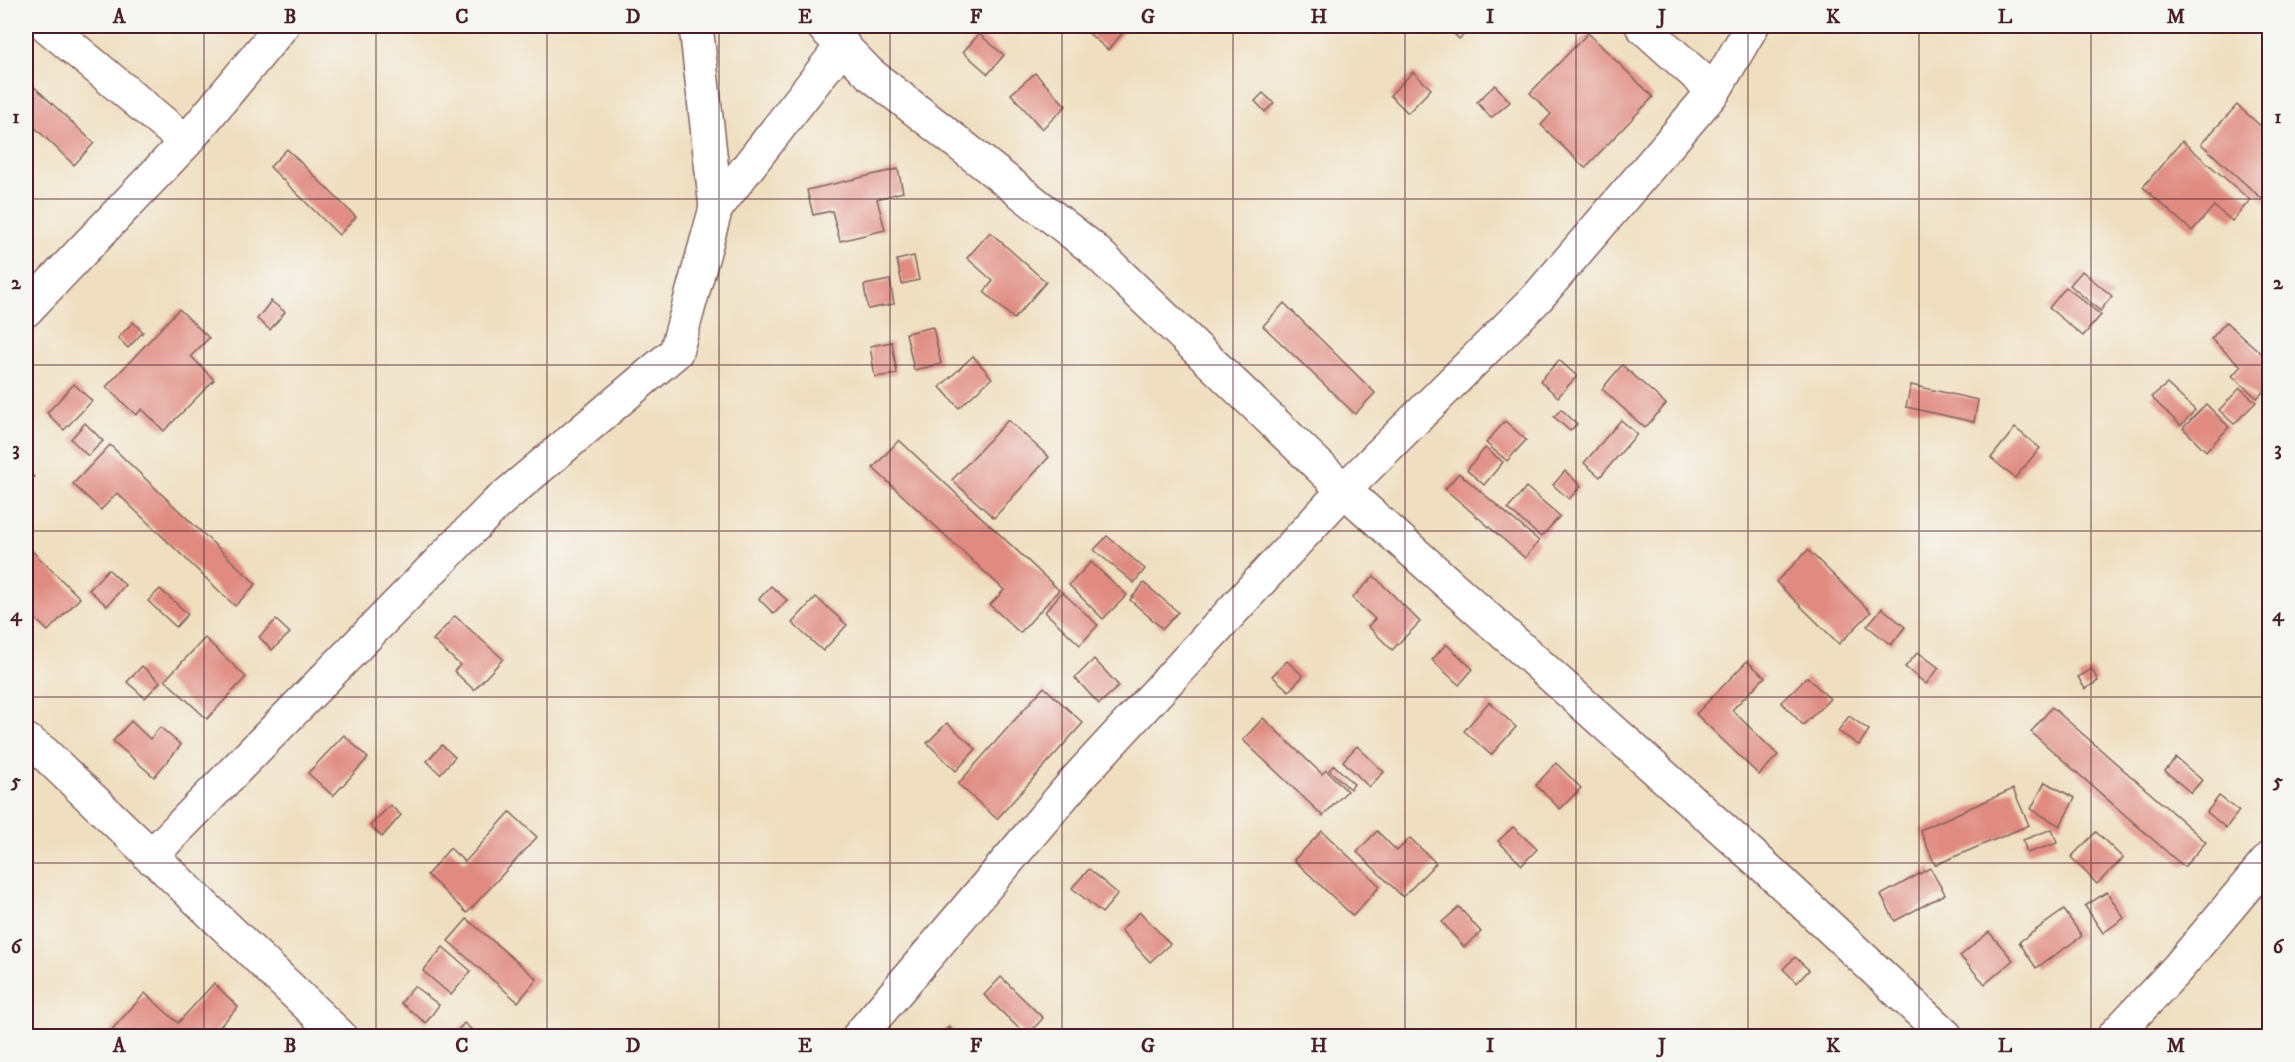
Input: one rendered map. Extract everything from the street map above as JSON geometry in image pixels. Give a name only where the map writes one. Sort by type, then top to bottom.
[{"type":"street","points":[[47,26],[186,142]]},
{"type":"street","points":[[26,310],[186,142],[282,26]]},
{"type":"street","points":[[696,26],[716,208]]},
{"type":"street","points":[[1642,26],[1714,91]]},
{"type":"street","points":[[859,1036],[1078,778],[1344,490],[1537,298],[1714,91],[1752,26]]},
{"type":"street","points":[[150,857],[496,504],[676,351],[716,208],[833,35],[870,74],[1092,248],[1344,490],[1738,843],[1946,1036]]},
{"type":"street","points":[[26,740],[44,753],[339,1036]]},
{"type":"street","points":[[2114,1036],[2177,969],[2270,858]]},
{"type":"building","points":[[1080,26],[1123,26],[1126,29],[1108,50]]},
{"type":"building","points":[[1447,26],[1473,26],[1459,39]]},
{"type":"building","points":[[1588,33],[1653,97],[1585,168],[1541,125],[1551,114],[1530,93]]},
{"type":"building","points":[[979,34],[1004,55],[988,74],[963,52]]},
{"type":"building","points":[[1413,72],[1431,89],[1408,113],[1390,95]]},
{"type":"building","points":[[1035,73],[1066,106],[1042,129],[1011,94]]},
{"type":"building","points":[[26,79],[94,143],[74,165],[26,119]]},
{"type":"building","points":[[1495,85],[1510,102],[1491,118],[1477,102]]},
{"type":"building","points":[[1263,93],[1274,103],[1265,112],[1255,101]]},
{"type":"building","points":[[2237,105],[2270,134],[2270,206],[2201,144]]},
{"type":"building","points":[[2182,141],[2250,200],[2232,221],[2214,206],[2192,231],[2143,187]]},
{"type":"building","points":[[287,149],[356,217],[339,235],[270,167]]},
{"type":"building","points":[[898,169],[903,192],[877,199],[885,230],[840,241],[832,211],[813,215],[807,190]]},
{"type":"building","points":[[990,232],[1046,282],[1014,319],[984,292],[993,281],[967,258]]},
{"type":"building","points":[[914,256],[919,280],[902,284],[897,260]]},
{"type":"building","points":[[2082,271],[2112,296],[2100,311],[2070,285]]},
{"type":"building","points":[[890,280],[894,304],[868,309],[864,285]]},
{"type":"building","points":[[2066,287],[2101,315],[2083,336],[2049,308]]},
{"type":"building","points":[[271,301],[285,312],[270,330],[257,319]]},
{"type":"building","points":[[1284,303],[1375,393],[1355,414],[1263,326]]},
{"type":"building","points":[[179,309],[209,338],[191,356],[214,380],[164,431],[142,409],[136,415],[106,387]]},
{"type":"building","points":[[133,322],[143,332],[128,348],[118,338]]},
{"type":"building","points":[[2226,322],[2270,361],[2270,385],[2257,398],[2232,376],[2241,366],[2211,339]]},
{"type":"building","points":[[933,327],[941,364],[914,370],[906,333]]},
{"type":"building","points":[[892,342],[897,374],[875,377],[870,346]]},
{"type":"building","points":[[973,356],[992,378],[959,408],[940,387]]},
{"type":"building","points":[[1559,360],[1577,376],[1558,397],[1540,381]]},
{"type":"building","points":[[1622,365],[1666,404],[1645,428],[1602,389]]},
{"type":"building","points":[[74,384],[92,401],[64,430],[47,413]]},
{"type":"building","points":[[2167,384],[2195,410],[2181,426],[2151,397]]},
{"type":"building","points":[[1911,385],[1978,400],[1974,422],[1906,407]]},
{"type":"building","points":[[2240,388],[2256,402],[2234,424],[2219,410]]},
{"type":"building","points":[[2206,404],[2229,427],[2206,451],[2183,428]]},
{"type":"building","points":[[1561,409],[1577,424],[1570,431],[1554,417]]},
{"type":"building","points":[[1008,420],[1049,457],[994,518],[952,480]]},
{"type":"building","points":[[1621,420],[1637,434],[1600,477],[1584,463]]},
{"type":"building","points":[[1505,421],[1526,440],[1507,461],[1486,443]]},
{"type":"building","points":[[85,423],[103,441],[88,456],[71,439]]},
{"type":"building","points":[[2015,428],[2040,448],[2015,478],[1991,458]]},
{"type":"building","points":[[899,440],[1059,590],[1020,633],[990,605],[1004,590],[873,468]]},
{"type":"building","points":[[110,445],[256,584],[235,606],[117,493],[101,510],[73,484]]},
{"type":"building","points":[[1485,448],[1503,462],[1484,485],[1467,470]]},
{"type":"building","points":[[26,471],[34,477],[26,488]]},
{"type":"building","points":[[1565,471],[1581,486],[1569,499],[1553,485]]},
{"type":"building","points":[[1459,473],[1539,541],[1525,558],[1445,489]]},
{"type":"building","points":[[1526,487],[1560,516],[1541,537],[1508,509]]},
{"type":"building","points":[[1107,536],[1145,569],[1134,583],[1094,550]]},
{"type":"building","points":[[26,545],[80,598],[48,631],[26,610]]},
{"type":"building","points":[[1808,550],[1871,612],[1839,644],[1776,582]]},
{"type":"building","points":[[1091,562],[1127,595],[1103,619],[1069,585]]},
{"type":"building","points":[[108,569],[125,585],[107,606],[89,590]]},
{"type":"building","points":[[1374,576],[1420,622],[1392,650],[1368,626],[1375,619],[1352,598]]},
{"type":"building","points":[[1144,583],[1178,612],[1163,629],[1130,600]]},
{"type":"building","points":[[771,586],[787,600],[774,614],[759,599]]},
{"type":"building","points":[[160,589],[188,614],[176,627],[148,601]]},
{"type":"building","points":[[1062,592],[1098,625],[1080,645],[1045,612]]},
{"type":"building","points":[[816,597],[847,625],[823,651],[792,623]]},
{"type":"building","points":[[1882,608],[1905,627],[1891,645],[1867,626]]},
{"type":"building","points":[[455,616],[503,659],[474,690],[454,671],[460,665],[433,640]]},
{"type":"building","points":[[276,620],[290,633],[272,650],[259,637]]},
{"type":"building","points":[[205,638],[246,677],[207,719],[165,680]]},
{"type":"building","points":[[1446,644],[1473,669],[1459,685],[1432,660]]},
{"type":"building","points":[[1918,652],[1939,668],[1926,684],[1905,667]]},
{"type":"building","points":[[1094,659],[1119,686],[1099,704],[1075,678]]},
{"type":"building","points":[[1287,661],[1303,676],[1289,691],[1272,676]]},
{"type":"building","points":[[1747,661],[1765,677],[1732,710],[1778,755],[1759,775],[1696,714]]},
{"type":"building","points":[[142,666],[160,682],[145,698],[127,682]]},
{"type":"building","points":[[2092,669],[2098,681],[2085,689],[2078,677]]},
{"type":"building","points":[[1807,677],[1830,699],[1803,725],[1781,702]]},
{"type":"building","points":[[1044,687],[1083,723],[997,819],[958,784]]},
{"type":"building","points":[[1489,702],[1516,727],[1491,755],[1464,731]]},
{"type":"building","points":[[2052,707],[2206,842],[2184,867],[2031,732]]},
{"type":"building","points":[[1849,716],[1869,730],[1859,745],[1838,731]]},
{"type":"building","points":[[1263,718],[1322,774],[1326,770],[1347,791],[1323,816],[1243,740]]},
{"type":"building","points":[[131,721],[150,739],[160,727],[181,745],[154,777],[113,741]]},
{"type":"building","points":[[947,723],[976,749],[956,771],[927,743]]},
{"type":"building","points":[[344,735],[368,758],[333,796],[308,773]]},
{"type":"building","points":[[442,745],[455,757],[440,774],[427,761]]},
{"type":"building","points":[[1357,746],[1384,772],[1369,787],[1343,761]]},
{"type":"building","points":[[2176,758],[2202,780],[2191,793],[2165,771]]},
{"type":"building","points":[[1556,763],[1581,788],[1560,809],[1536,785]]},
{"type":"building","points":[[1334,765],[1354,784],[1350,789],[1329,770]]},
{"type":"building","points":[[2045,782],[2075,798],[2060,826],[2031,809]]},
{"type":"building","points":[[2013,789],[2029,825],[1935,865],[1920,830]]},
{"type":"building","points":[[2219,796],[2239,811],[2226,828],[2207,812]]},
{"type":"building","points":[[390,805],[401,815],[382,837],[370,826]]},
{"type":"building","points":[[510,812],[537,837],[467,913],[427,875],[450,848],[465,862]]},
{"type":"building","points":[[1513,827],[1537,849],[1522,865],[1498,841]]},
{"type":"building","points":[[2052,829],[2057,843],[2027,853],[2023,840]]},
{"type":"building","points":[[1322,831],[1380,886],[1353,916],[1294,860]]},
{"type":"building","points":[[1377,831],[1397,851],[1410,838],[1436,863],[1403,897],[1357,852]]},
{"type":"building","points":[[2096,832],[2123,858],[2097,884],[2071,857]]},
{"type":"building","points":[[1930,868],[1945,894],[1895,921],[1881,895]]},
{"type":"building","points":[[1089,869],[1118,894],[1102,913],[1072,888]]},
{"type":"building","points":[[2107,892],[2124,918],[2103,933],[2085,906]]},
{"type":"building","points":[[1459,907],[1481,932],[1464,947],[1442,922]]},
{"type":"building","points":[[2064,910],[2082,936],[2036,968],[2019,942]]},
{"type":"building","points":[[1140,912],[1170,944],[1150,962],[1121,930]]},
{"type":"building","points":[[467,919],[537,979],[518,1002],[448,941]]},
{"type":"building","points":[[1989,932],[2013,960],[1985,984],[1960,956]]},
{"type":"building","points":[[443,947],[471,971],[451,995],[423,971]]},
{"type":"building","points":[[1795,957],[1809,970],[1797,983],[1783,969]]},
{"type":"building","points":[[1001,977],[1043,1018],[1027,1036],[984,995]]},
{"type":"building","points":[[214,983],[238,1007],[211,1036],[113,1036],[109,1033],[145,993],[178,1023]]},
{"type":"building","points":[[414,986],[439,1005],[426,1023],[401,1003]]},
{"type":"building","points":[[464,1023],[479,1036],[453,1036]]},
{"type":"building","points":[[949,1027],[958,1036],[938,1036]]}]
